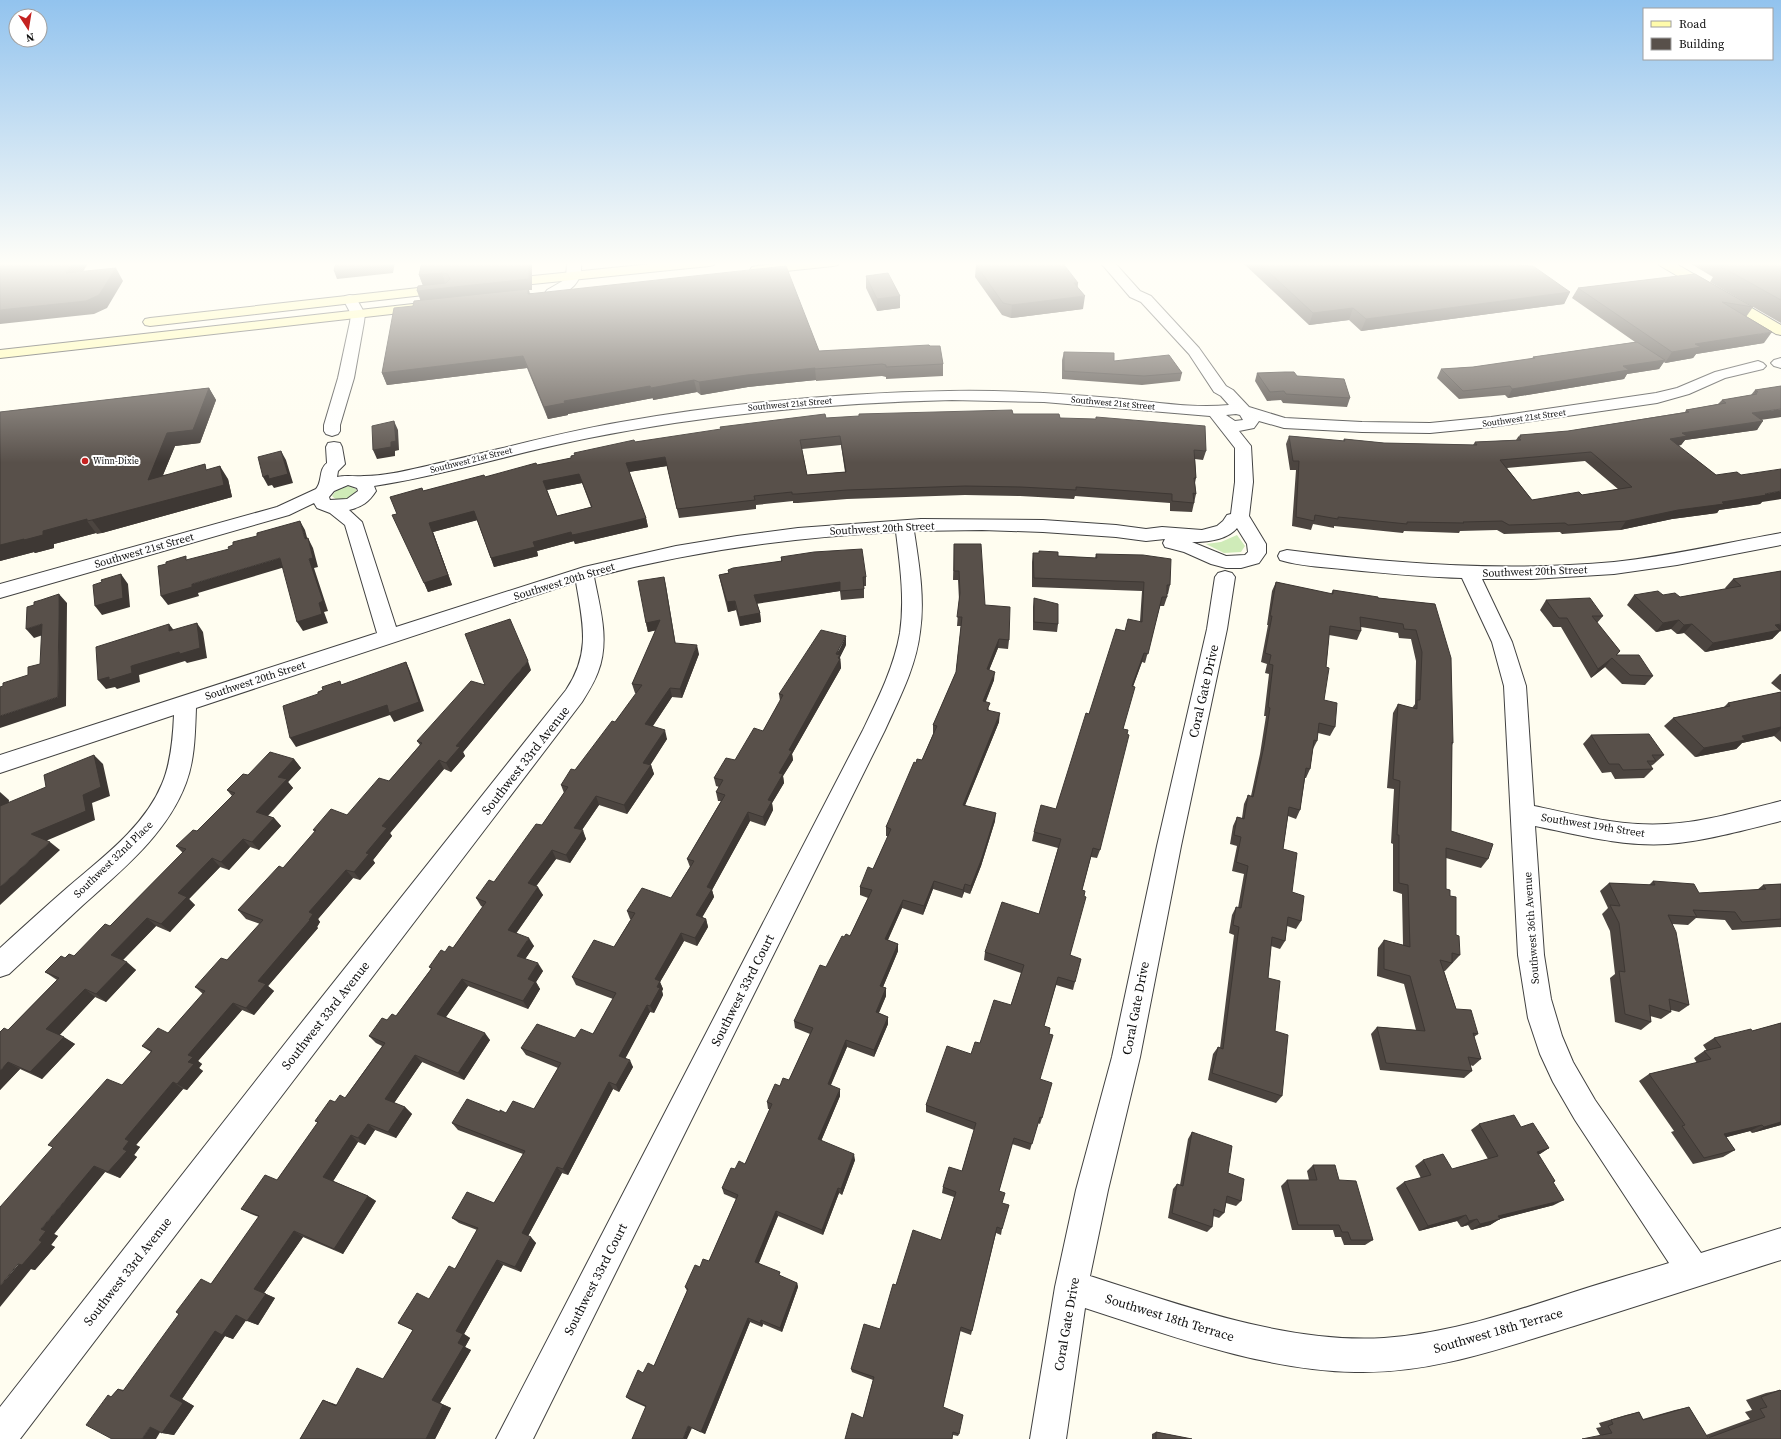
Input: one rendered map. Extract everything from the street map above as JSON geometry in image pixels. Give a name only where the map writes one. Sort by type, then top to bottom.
[{"type":"main road","points":[[177,334],[182,329]]},
{"type":"main road","points":[[0,354],[221,329]]},
{"type":"street","points":[[327,498],[334,447],[334,419],[346,378],[355,329]]},
{"type":"street","points":[[1174,329],[1194,351],[1220,389],[1227,393],[1247,418],[1248,442],[1243,446]]},
{"type":"street","name":"Southwest 21st Street","points":[[360,490],[395,483],[400,478],[595,432],[686,416],[783,404],[871,398],[983,396],[1091,401],[1186,410],[1193,414],[1223,416],[1235,426],[1247,418],[1279,425],[1284,423],[1418,428],[1492,422],[1657,398],[1682,391],[1720,375],[1758,366]]},
{"type":"street","points":[[1220,389],[1218,393],[1223,416],[1238,441],[1243,446],[1244,482],[1240,517]]},
{"type":"street","points":[[334,447],[343,467],[360,490],[357,516],[353,522]]},
{"type":"street","points":[[327,498],[340,482],[360,490]]},
{"type":"street","points":[[327,498],[346,505],[360,490]]},
{"type":"street","points":[[327,498],[353,522],[389,637]]},
{"type":"street","name":"Southwest 21st Street","points":[[0,591],[327,498]]},
{"type":"street","name":"Southwest 20th Street","points":[[0,764],[584,573],[658,556],[754,540],[835,530],[904,526],[981,524],[1044,526],[1150,535],[1162,532],[1202,536],[1228,528],[1233,519],[1240,517],[1245,522],[1246,528],[1258,546],[1257,553],[1252,558],[1234,563],[1218,560],[1190,547],[1161,541],[1150,535]]},
{"type":"street","name":"Southwest 33rd Court","points":[[514,1439],[874,730],[891,693],[907,648],[911,622],[911,579],[904,526]]},
{"type":"street","name":"Southwest 20th Street","points":[[1287,556],[1371,566],[1469,573],[1545,572],[1614,568],[1781,539]]},
{"type":"street","name":"Southwest 33rd Avenue","points":[[0,1436],[292,1057],[574,696],[589,670],[593,646],[591,616],[584,573]]},
{"type":"street","name":"Southwest 36th Avenue","points":[[1469,573],[1501,637],[1515,686],[1522,813],[1535,987],[1541,1017],[1549,1042],[1568,1083],[1585,1110],[1694,1271]]},
{"type":"street","name":"Coral Gate Drive","points":[[1048,1439],[1071,1287],[1092,1190],[1126,1057],[1169,846],[1218,629],[1225,577]]},
{"type":"street","name":"Southwest 32nd Place","points":[[0,965],[132,844],[158,814],[170,793],[180,765],[183,749],[184,703]]},
{"type":"street","name":"Southwest 19th Street","points":[[1522,813],[1593,827],[1652,834],[1668,834],[1699,830],[1781,811]]},
{"type":"street","name":"Southwest 18th Terrace","points":[[1071,1287],[1145,1311],[1245,1340],[1299,1350],[1353,1355],[1382,1355],[1411,1353],[1470,1341],[1781,1244]]},
{"type":"green space","points":[[349,486],[356,489],[356,494],[341,500],[338,500],[332,496],[337,489]]},
{"type":"green space","points":[[1237,535],[1245,546],[1241,552],[1224,553],[1206,544],[1221,542]]},
{"type":"building","points":[[390,329],[811,329],[819,351],[929,345],[940,346],[943,364],[886,367],[886,365],[882,364],[815,368],[699,382],[694,380],[564,401],[565,403],[544,407],[523,356],[382,373]]},
{"type":"building","points":[[1638,329],[1767,329],[1772,332],[1695,344],[1701,347],[1672,352]]},
{"type":"building","points":[[1637,342],[1665,360],[1623,366],[1629,370],[1512,389],[1510,386],[1463,391],[1441,369],[1473,367]]},
{"type":"building","points":[[1064,352],[1114,353],[1114,361],[1169,355],[1182,373],[1144,376],[1064,371]]},
{"type":"building","points":[[1294,372],[1297,376],[1344,379],[1350,398],[1286,394],[1284,391],[1270,392],[1257,373]]},
{"type":"building","points":[[1781,386],[1781,409],[1752,413],[1763,421],[1682,433],[1687,436],[1670,439],[1716,475],[1737,472],[1741,475],[1781,469],[1781,491],[1765,494],[1767,495],[1722,502],[1724,504],[1678,510],[1626,521],[1568,525],[1565,523],[1509,525],[1502,521],[1463,522],[1464,523],[1407,522],[1407,524],[1338,517],[1338,519],[1315,515],[1314,521],[1296,517],[1299,461],[1293,461],[1289,436],[1384,443],[1477,445],[1475,442],[1521,440],[1518,437],[1521,437],[1520,435],[1568,431],[1689,412],[1686,410],[1726,403],[1722,400],[1757,394],[1755,392],[1758,392],[1755,390]],"holes":[[[1591,452],[1632,487],[1582,495],[1579,492],[1532,500],[1500,460]]]},
{"type":"building","name":"Winn-Dixie","points":[[209,388],[193,430],[167,433],[148,480],[205,464],[206,470],[220,466],[224,485],[92,520],[87,521],[87,519],[43,531],[43,535],[0,545],[0,412]]},
{"type":"building","points":[[1012,410],[1013,414],[1059,414],[1060,418],[1096,419],[1096,417],[1205,426],[1206,451],[1194,450],[1196,478],[1194,478],[1196,494],[1193,493],[1194,503],[1172,501],[1172,494],[1076,487],[1076,490],[965,486],[847,490],[797,494],[792,494],[792,492],[754,496],[755,500],[677,509],[665,457],[626,463],[646,518],[572,535],[571,532],[533,542],[535,547],[491,558],[474,511],[429,523],[448,575],[424,583],[392,515],[397,514],[390,497],[422,488],[423,491],[484,475],[485,477],[536,463],[537,465],[571,458],[571,456],[575,455],[574,453],[634,440],[635,442],[721,429],[720,427],[825,414],[826,418],[859,416],[859,414]],"holes":[[[840,436],[846,472],[807,475],[800,440]],[[579,474],[592,507],[557,516],[543,481]]]},
{"type":"building","points":[[394,421],[396,441],[391,442],[391,447],[373,450],[372,426]]},
{"type":"building","points":[[281,451],[288,474],[269,479],[268,475],[263,477],[258,457]]},
{"type":"building","points":[[300,521],[305,539],[308,538],[313,558],[309,559],[323,601],[319,603],[322,614],[297,622],[280,558],[192,584],[192,587],[161,596],[158,566],[186,556],[186,560],[229,549],[228,547],[233,545],[233,542],[257,536],[257,533]]},
{"type":"building","points":[[954,544],[981,544],[985,605],[1010,607],[1009,640],[999,639],[987,669],[995,672],[983,701],[990,703],[987,710],[1000,713],[963,805],[996,813],[982,858],[971,886],[965,884],[963,890],[934,881],[924,906],[903,900],[885,939],[898,944],[880,986],[886,988],[876,1012],[888,1017],[874,1050],[846,1040],[828,1084],[840,1089],[818,1139],[854,1154],[841,1189],[838,1188],[822,1230],[776,1211],[755,1262],[780,1272],[779,1275],[797,1283],[780,1328],[761,1320],[760,1323],[748,1318],[701,1432],[688,1426],[683,1439],[632,1439],[646,1406],[626,1397],[638,1370],[643,1373],[648,1363],[654,1366],[688,1289],[685,1287],[695,1265],[700,1267],[703,1259],[709,1261],[738,1195],[722,1188],[731,1168],[735,1169],[739,1161],[745,1164],[772,1104],[767,1102],[775,1084],[780,1086],[783,1078],[789,1080],[813,1028],[794,1021],[820,965],[826,967],[842,936],[844,937],[846,934],[850,936],[872,890],[860,887],[868,867],[873,869],[891,829],[886,827],[914,762],[916,763],[917,759],[922,760],[937,726],[933,725],[956,672],[962,617],[957,617],[960,593],[959,571],[954,571]]},
{"type":"building","points":[[862,549],[866,577],[863,577],[864,589],[840,591],[840,582],[754,595],[760,613],[739,617],[735,601],[727,602],[719,575],[729,573],[728,570],[733,568],[782,561],[781,557],[814,552]]},
{"type":"building","points":[[1039,551],[1058,552],[1058,556],[1097,558],[1096,554],[1143,555],[1171,559],[1170,585],[1167,585],[1167,597],[1162,597],[1148,654],[1144,653],[1132,686],[1135,687],[1123,729],[1128,730],[1127,734],[1129,735],[1100,850],[1093,848],[1082,890],[1085,891],[1084,896],[1086,897],[1070,955],[1081,959],[1075,982],[1058,977],[1044,1026],[1050,1028],[1049,1034],[1053,1035],[1040,1079],[1052,1083],[1042,1118],[1040,1117],[1032,1144],[1014,1138],[999,1191],[1005,1193],[1002,1203],[1009,1205],[1002,1229],[997,1227],[972,1331],[961,1327],[943,1407],[963,1415],[959,1434],[953,1432],[952,1439],[845,1439],[852,1413],[863,1418],[874,1377],[851,1369],[864,1324],[880,1329],[893,1284],[896,1285],[913,1230],[941,1240],[956,1192],[943,1187],[949,1167],[962,1171],[976,1123],[926,1105],[947,1046],[971,1054],[975,1042],[980,1043],[994,1000],[1011,1005],[1024,965],[985,952],[1002,902],[1039,914],[1061,839],[1034,832],[1041,805],[1056,809],[1086,713],[1089,714],[1116,629],[1125,631],[1128,619],[1142,622],[1144,582],[1034,578],[1033,553],[1039,553]]},
{"type":"building","points":[[1781,571],[1781,624],[1775,625],[1780,630],[1713,643],[1692,624],[1684,625],[1679,620],[1663,623],[1634,595],[1658,591],[1663,595],[1675,593],[1680,597],[1741,586],[1733,579]]},
{"type":"building","points":[[121,574],[123,598],[95,606],[93,585],[102,582],[101,580]]},
{"type":"building","points":[[664,577],[675,643],[697,645],[680,689],[670,688],[645,724],[665,730],[643,763],[651,765],[624,805],[596,796],[574,828],[583,830],[566,855],[552,850],[528,883],[538,887],[508,930],[529,938],[517,956],[538,963],[528,979],[535,982],[523,1001],[462,979],[437,1014],[485,1033],[458,1073],[415,1055],[385,1099],[405,1107],[388,1132],[368,1124],[358,1138],[351,1135],[323,1177],[368,1196],[334,1249],[294,1231],[254,1289],[266,1294],[247,1321],[236,1315],[222,1335],[215,1331],[170,1396],[183,1403],[162,1433],[150,1427],[142,1439],[112,1439],[86,1425],[108,1395],[111,1397],[118,1389],[123,1391],[179,1314],[176,1312],[201,1279],[211,1284],[259,1216],[241,1209],[265,1175],[277,1180],[318,1122],[315,1121],[330,1100],[335,1102],[340,1095],[345,1098],[385,1043],[369,1036],[382,1018],[387,1020],[392,1014],[396,1016],[432,968],[429,967],[441,950],[445,952],[449,946],[453,948],[486,902],[476,898],[489,880],[494,882],[536,824],[542,825],[568,787],[561,785],[571,769],[575,770],[612,721],[615,722],[642,685],[632,684],[660,620],[646,623],[638,581]]},
{"type":"building","points":[[1276,582],[1333,594],[1333,590],[1378,598],[1435,604],[1451,658],[1453,743],[1452,742],[1451,831],[1493,844],[1488,859],[1446,848],[1446,889],[1450,890],[1450,896],[1456,897],[1456,935],[1459,936],[1460,955],[1452,953],[1452,963],[1440,960],[1456,1009],[1471,1010],[1478,1034],[1473,1033],[1481,1059],[1468,1057],[1472,1071],[1386,1063],[1377,1027],[1425,1031],[1410,976],[1384,969],[1384,940],[1410,947],[1408,885],[1399,883],[1399,835],[1397,835],[1400,781],[1393,779],[1398,704],[1417,709],[1417,700],[1420,700],[1422,652],[1416,630],[1404,629],[1403,624],[1360,617],[1361,631],[1330,626],[1326,667],[1329,668],[1324,700],[1337,703],[1335,727],[1319,723],[1317,741],[1314,740],[1310,769],[1306,768],[1300,810],[1289,807],[1283,849],[1297,853],[1292,892],[1304,896],[1301,921],[1288,917],[1285,941],[1272,937],[1268,978],[1280,981],[1275,1031],[1288,1035],[1282,1096],[1212,1073],[1218,1047],[1223,1049],[1239,927],[1233,925],[1236,907],[1241,908],[1248,866],[1236,862],[1241,837],[1234,835],[1237,817],[1244,819],[1248,795],[1253,797],[1264,746],[1270,708],[1268,707],[1273,665],[1269,664],[1271,655],[1265,653],[1272,616],[1270,616]]},
{"type":"building","points":[[59,594],[58,697],[0,716],[0,687],[3,686],[3,683],[28,675],[28,667],[40,664],[42,624],[26,629],[27,607],[34,605],[34,602]]},
{"type":"building","points":[[1034,598],[1058,604],[1058,624],[1034,622]]},
{"type":"building","points":[[1590,598],[1603,616],[1592,616],[1620,651],[1616,655],[1639,655],[1653,676],[1630,675],[1612,658],[1598,669],[1567,618],[1559,618],[1546,600]]},
{"type":"building","points":[[510,619],[528,661],[456,746],[460,747],[446,763],[439,760],[382,826],[387,828],[366,853],[369,854],[354,872],[346,870],[309,912],[313,914],[310,920],[258,981],[266,984],[246,1008],[233,1003],[188,1055],[193,1057],[188,1062],[194,1064],[177,1084],[173,1082],[125,1139],[129,1141],[123,1149],[127,1151],[108,1172],[94,1166],[41,1229],[46,1231],[39,1240],[42,1242],[22,1265],[18,1264],[0,1286],[0,1207],[53,1147],[48,1145],[107,1079],[122,1085],[152,1051],[142,1046],[158,1028],[168,1033],[205,991],[195,987],[221,958],[227,960],[263,920],[238,910],[279,866],[283,868],[316,830],[313,830],[331,809],[347,815],[379,778],[389,781],[422,743],[417,741],[471,681],[485,685],[465,634]]},
{"type":"building","points":[[197,623],[200,648],[180,654],[179,652],[131,666],[132,673],[109,680],[109,677],[98,680],[96,647],[169,624],[169,631]]},
{"type":"building","points":[[821,630],[846,636],[836,654],[840,655],[838,658],[840,659],[789,750],[792,751],[779,773],[783,774],[768,800],[772,801],[763,817],[748,812],[707,887],[712,889],[696,915],[706,919],[695,938],[681,933],[655,979],[660,981],[657,987],[660,988],[650,1006],[647,1005],[619,1056],[630,1060],[616,1085],[609,1082],[563,1169],[557,1167],[522,1233],[531,1237],[515,1267],[497,1260],[456,1331],[463,1334],[458,1343],[464,1346],[432,1400],[443,1405],[426,1439],[300,1439],[323,1400],[336,1406],[357,1368],[383,1379],[413,1330],[398,1323],[417,1293],[429,1299],[449,1266],[455,1269],[478,1228],[452,1218],[467,1192],[494,1203],[525,1151],[452,1123],[467,1099],[506,1113],[513,1101],[534,1109],[561,1063],[521,1048],[537,1024],[575,1038],[581,1029],[593,1034],[616,993],[572,977],[594,940],[614,947],[635,913],[627,911],[642,888],[671,898],[694,861],[687,859],[725,795],[716,792],[723,780],[714,778],[726,758],[735,760],[754,728],[763,731],[783,695],[779,694]]},
{"type":"building","points":[[406,662],[419,702],[389,713],[387,705],[290,738],[283,706],[318,694],[318,692],[323,690],[322,687],[340,681],[341,685]]},
{"type":"building","points":[[1781,692],[1781,727],[1742,736],[1745,740],[1704,748],[1673,718],[1730,706],[1728,703]]},
{"type":"building","points":[[1649,734],[1664,755],[1652,755],[1656,761],[1647,761],[1653,769],[1623,770],[1619,764],[1609,764],[1591,735]]},
{"type":"building","points":[[270,752],[294,759],[278,777],[287,779],[256,812],[274,818],[252,842],[243,839],[221,862],[212,858],[178,893],[187,897],[161,924],[147,918],[111,955],[127,962],[96,994],[85,989],[46,1029],[64,1037],[30,1072],[8,1062],[0,1071],[0,1032],[4,1028],[8,1030],[59,978],[45,972],[61,956],[65,958],[69,954],[74,956],[105,924],[110,926],[186,849],[176,846],[193,830],[197,831],[235,793],[227,790],[243,774],[248,775]]},
{"type":"building","points":[[94,755],[101,787],[83,795],[86,811],[31,834],[50,842],[0,887],[0,806],[46,787],[44,775]]},
{"type":"building","points":[[1653,881],[1694,884],[1699,893],[1766,889],[1763,885],[1781,884],[1781,919],[1742,922],[1735,912],[1693,910],[1697,917],[1668,915],[1676,932],[1689,1005],[1669,999],[1671,1012],[1649,1005],[1651,1022],[1625,1014],[1619,971],[1625,972],[1619,923],[1610,905],[1620,906],[1609,883],[1655,885]]},
{"type":"building","points":[[1781,1023],[1781,1122],[1764,1127],[1762,1125],[1724,1134],[1735,1150],[1704,1158],[1682,1126],[1685,1125],[1649,1074],[1711,1059],[1704,1051],[1721,1047],[1714,1038],[1751,1029],[1752,1031]]},
{"type":"building","points":[[1514,1115],[1521,1127],[1533,1123],[1549,1148],[1537,1152],[1555,1181],[1553,1182],[1564,1200],[1498,1216],[1500,1219],[1480,1224],[1477,1219],[1469,1221],[1466,1215],[1428,1226],[1404,1182],[1431,1175],[1423,1160],[1443,1154],[1452,1169],[1498,1156],[1479,1124]]},
{"type":"building","points":[[1192,1132],[1232,1146],[1228,1173],[1244,1179],[1241,1201],[1227,1196],[1224,1213],[1214,1209],[1212,1227],[1172,1213],[1177,1184],[1183,1186]]},
{"type":"building","points":[[1313,1165],[1335,1165],[1339,1180],[1356,1181],[1373,1240],[1351,1240],[1348,1232],[1342,1232],[1339,1225],[1298,1225],[1287,1180],[1317,1180]]},
{"type":"building","points":[[1780,1390],[1781,1439],[1582,1439],[1612,1433],[1608,1426],[1613,1424],[1611,1420],[1639,1412],[1643,1420],[1689,1407],[1708,1438],[1765,1417],[1760,1409],[1767,1407],[1761,1397]]},
{"type":"building","points":[[1156,1432],[1192,1439],[1156,1439]]},
{"type":"place","name":"Winn-Dixie","points":[[85,461]]}]
